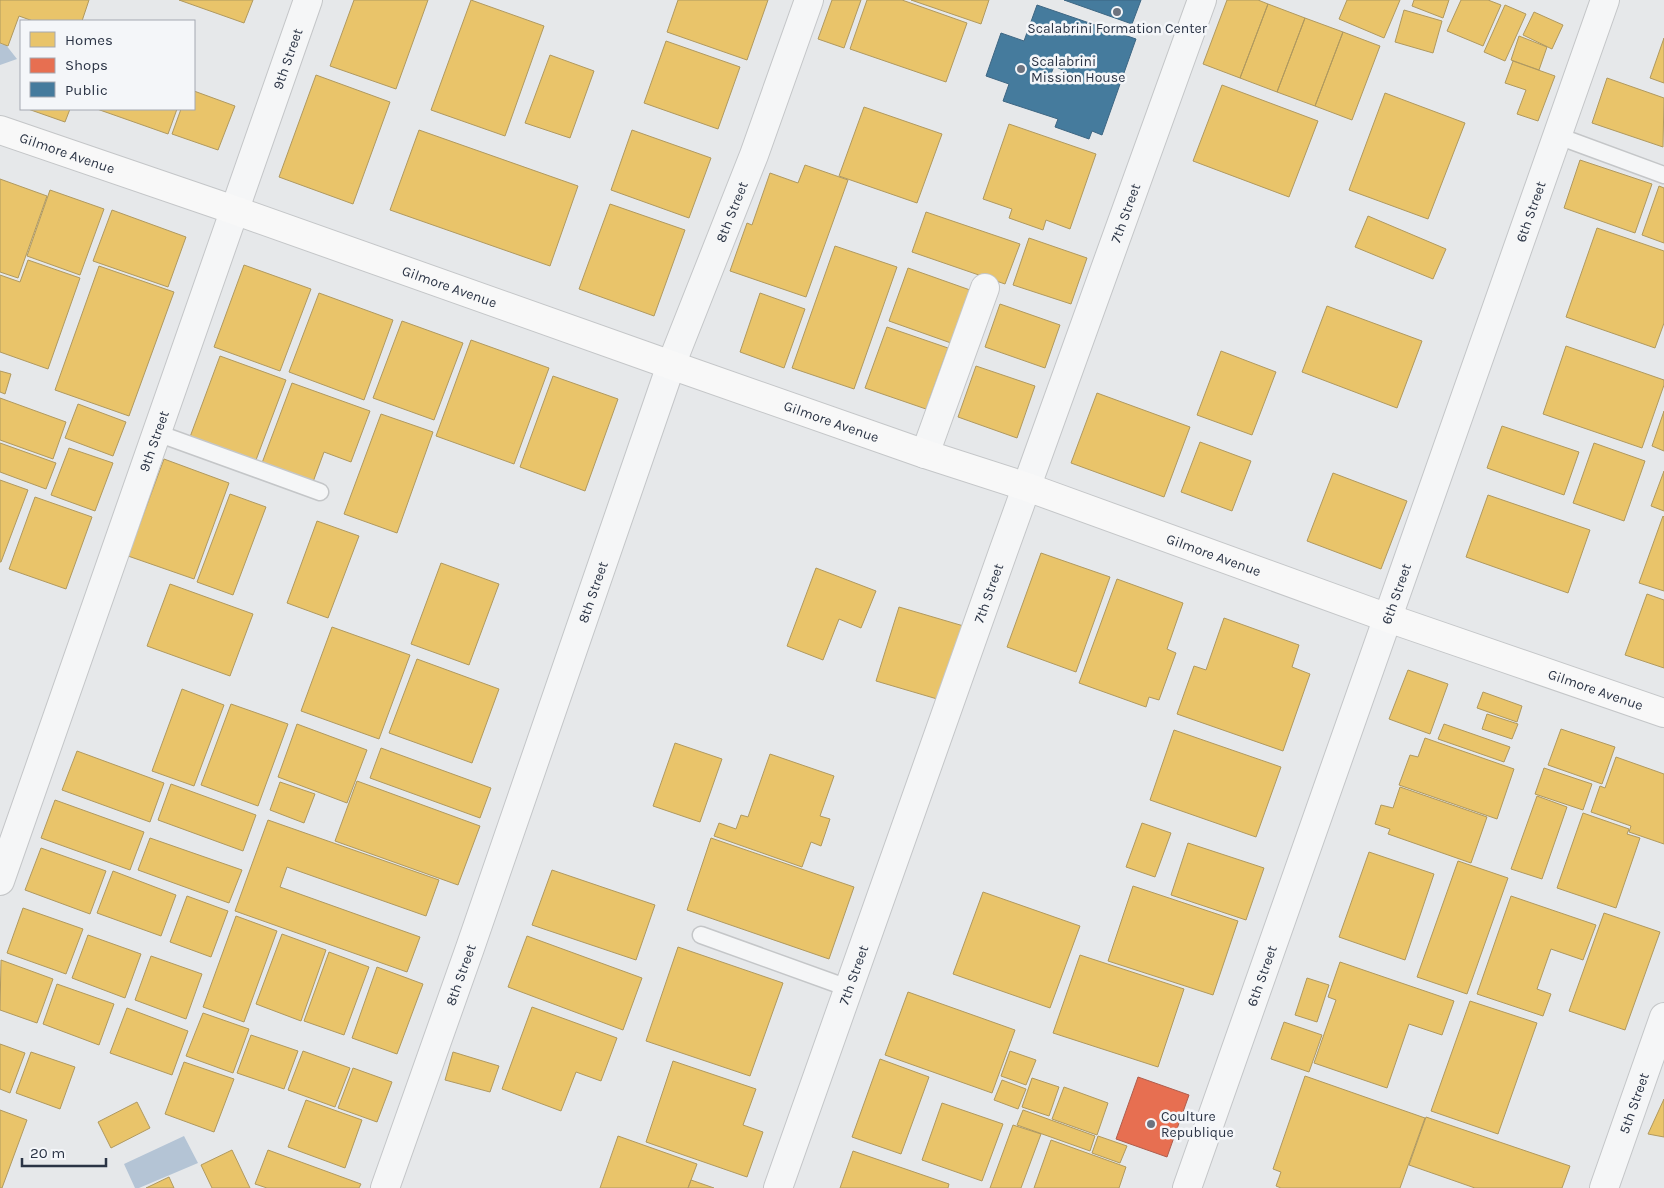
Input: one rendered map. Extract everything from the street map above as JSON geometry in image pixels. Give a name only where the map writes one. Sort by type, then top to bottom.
[{"type":"main road","name":"Gilmore Avenue","points":[[0,130],[234,210],[671,366],[925,454],[1027,487],[1388,618],[1664,713]]},
{"type":"street","name":"9th Street","points":[[0,881],[308,0]]},
{"type":"street","name":"8th Street","points":[[385,1188],[671,366],[754,156],[809,0]]},
{"type":"street","name":"7th Street","points":[[778,1188],[1202,0]]},
{"type":"street","name":"6th Street","points":[[1187,1188],[1606,0]]},
{"type":"street","points":[[925,454],[985,288]]},
{"type":"street","name":"5th Street","points":[[1604,1188],[1664,1017]]},
{"type":"lane","points":[[1558,136],[1664,175]]},
{"type":"lane","points":[[157,433],[320,492]]},
{"type":"lane","points":[[701,934],[848,988]]},
{"type":"water","points":[[0,44],[6,45],[17,59],[0,65]]},
{"type":"water","points":[[184,1136],[198,1163],[135,1188],[124,1164]]},
{"type":"building: Homes","points":[[0,0],[89,0],[82,20],[30,20],[19,16],[8,46],[0,43]]},
{"type":"building: Homes","points":[[179,0],[253,0],[244,23]]},
{"type":"building: Homes","points":[[354,0],[428,0],[396,89],[330,66]]},
{"type":"building: Homes","points":[[471,0],[544,26],[505,136],[431,110]]},
{"type":"building: Homes","points":[[678,0],[768,0],[747,60],[667,32]]},
{"type":"building: Homes","points":[[832,0],[861,0],[844,48],[818,39]]},
{"type":"building: Homes","points":[[867,0],[902,0],[967,23],[946,82],[850,49]]},
{"type":"building: Homes","points":[[911,0],[989,0],[981,24]]},
{"type":"building: Homes","points":[[1227,0],[1258,0],[1268,4],[1240,78],[1203,64]]},
{"type":"building: Homes","points":[[1347,0],[1400,0],[1384,38],[1339,19]]},
{"type":"building: Homes","points":[[1414,0],[1449,0],[1443,18],[1412,6]]},
{"type":"building: Homes","points":[[1461,0],[1488,0],[1501,5],[1483,46],[1447,31]]},
{"type":"building: Homes","points":[[1268,4],[1305,18],[1277,92],[1240,78]]},
{"type":"building: Homes","points":[[1505,5],[1526,14],[1505,61],[1484,52]]},
{"type":"building: Homes","points":[[1404,10],[1442,21],[1433,53],[1395,42]]},
{"type":"building: Homes","points":[[1534,12],[1563,25],[1552,49],[1523,35]]},
{"type":"building: Homes","points":[[1305,18],[1343,32],[1315,106],[1277,92]]},
{"type":"building: Homes","points":[[1343,32],[1380,46],[1352,120],[1315,106]]},
{"type":"building: Homes","points":[[1519,36],[1547,47],[1539,70],[1511,60]]},
{"type":"building: Homes","points":[[1664,38],[1664,83],[1650,78]]},
{"type":"building: Homes","points":[[666,41],[740,67],[718,129],[644,103]]},
{"type":"building: Homes","points":[[550,55],[594,71],[570,138],[525,123]]},
{"type":"building: Homes","points":[[1513,61],[1555,76],[1538,121],[1517,114],[1526,90],[1505,83]]},
{"type":"building: Homes","points":[[316,75],[390,102],[353,204],[279,177]]},
{"type":"building: Homes","points":[[1607,78],[1664,98],[1663,147],[1592,123]]},
{"type":"building: Homes","points":[[1222,85],[1318,121],[1289,197],[1193,161]]},
{"type":"building: Homes","points":[[195,91],[235,106],[218,150],[172,134],[181,110],[195,110]]},
{"type":"building: Homes","points":[[1385,93],[1465,123],[1428,219],[1349,190]]},
{"type":"building: Homes","points":[[864,107],[942,134],[917,203],[839,176]]},
{"type":"building: Homes","points":[[31,110],[70,110],[65,122]]},
{"type":"building: Homes","points":[[100,110],[177,110],[168,134]]},
{"type":"building: Homes","points":[[1009,124],[1096,154],[1070,229],[1046,220],[1043,230],[1009,218],[1012,209],[983,199]]},
{"type":"building: Homes","points":[[419,130],[578,186],[550,266],[390,210]]},
{"type":"building: Homes","points":[[632,130],[711,158],[689,218],[611,190]]},
{"type":"building: Homes","points":[[1580,160],[1652,184],[1635,233],[1564,208]]},
{"type":"building: Homes","points":[[805,165],[848,180],[806,297],[730,271],[747,223],[752,225],[770,173],[798,183]]},
{"type":"building: Homes","points":[[0,179],[47,196],[18,278],[0,272]]},
{"type":"building: Homes","points":[[1659,186],[1664,188],[1664,243],[1642,235]]},
{"type":"building: Homes","points":[[50,190],[104,209],[80,275],[27,256]]},
{"type":"building: Homes","points":[[610,204],[685,230],[654,316],[579,289]]},
{"type":"building: Homes","points":[[112,210],[186,237],[168,287],[93,261]]},
{"type":"building: Homes","points":[[926,212],[1020,244],[1005,284],[912,252]]},
{"type":"building: Homes","points":[[1368,216],[1446,249],[1433,279],[1355,247]]},
{"type":"building: Homes","points":[[1597,228],[1664,251],[1664,323],[1655,348],[1566,317]]},
{"type":"building: Homes","points":[[1029,238],[1087,258],[1071,304],[1013,285]]},
{"type":"building: Homes","points":[[835,246],[897,267],[854,389],[792,368]]},
{"type":"building: Homes","points":[[28,260],[80,278],[48,369],[0,352],[0,275],[20,282]]},
{"type":"building: Homes","points":[[244,265],[311,289],[280,371],[214,347]]},
{"type":"building: Homes","points":[[99,266],[174,292],[129,416],[55,390]]},
{"type":"building: Homes","points":[[908,268],[970,290],[951,343],[889,321]]},
{"type":"building: Homes","points":[[319,293],[393,320],[364,400],[289,372]]},
{"type":"building: Homes","points":[[760,293],[805,309],[784,368],[740,352]]},
{"type":"building: Homes","points":[[1000,304],[1060,325],[1045,368],[985,347]]},
{"type":"building: Homes","points":[[1327,306],[1422,341],[1397,408],[1302,372]]},
{"type":"building: Homes","points":[[402,321],[463,343],[434,420],[373,398]]},
{"type":"building: Homes","points":[[887,327],[948,348],[926,409],[865,388]]},
{"type":"building: Homes","points":[[471,340],[549,368],[514,464],[436,436]]},
{"type":"building: Homes","points":[[1566,346],[1664,380],[1664,385],[1642,448],[1543,414]]},
{"type":"building: Homes","points":[[1221,351],[1276,372],[1252,435],[1197,415]]},
{"type":"building: Homes","points":[[220,356],[286,380],[256,460],[190,437]]},
{"type":"building: Homes","points":[[976,366],[1035,386],[1017,438],[958,417]]},
{"type":"building: Homes","points":[[0,371],[11,374],[5,394],[0,392]]},
{"type":"building: Homes","points":[[553,376],[618,399],[585,491],[520,467]]},
{"type":"building: Homes","points":[[292,383],[370,411],[351,462],[324,452],[313,482],[262,463]]},
{"type":"building: Homes","points":[[1097,393],[1190,427],[1164,497],[1071,463]]},
{"type":"building: Homes","points":[[0,398],[66,422],[53,459],[0,440]]},
{"type":"building: Homes","points":[[78,404],[126,422],[113,456],[65,438]]},
{"type":"building: Homes","points":[[1664,411],[1664,451],[1652,446]]},
{"type":"building: Homes","points":[[381,414],[433,432],[397,533],[344,514]]},
{"type":"building: Homes","points":[[1502,426],[1579,452],[1564,495],[1487,468]]},
{"type":"building: Homes","points":[[1200,442],[1251,461],[1232,511],[1181,492]]},
{"type":"building: Homes","points":[[0,443],[56,463],[46,489],[0,472]]},
{"type":"building: Homes","points":[[1594,443],[1645,461],[1624,521],[1573,503]]},
{"type":"building: Homes","points":[[69,448],[113,463],[95,511],[51,495]]},
{"type":"building: Homes","points":[[164,459],[229,483],[194,579],[128,556]]},
{"type":"building: Homes","points":[[1664,471],[1664,511],[1651,506]]},
{"type":"building: Homes","points":[[1333,473],[1407,501],[1381,569],[1307,541]]},
{"type":"building: Homes","points":[[0,480],[28,490],[1,562],[0,562]]},
{"type":"building: Homes","points":[[230,494],[266,507],[233,595],[197,582]]},
{"type":"building: Homes","points":[[1488,495],[1590,530],[1568,593],[1466,557]]},
{"type":"building: Homes","points":[[35,497],[92,517],[66,589],[9,569]]},
{"type":"building: Homes","points":[[1664,517],[1664,591],[1639,583]]},
{"type":"building: Homes","points":[[317,521],[359,536],[328,618],[287,603]]},
{"type":"building: Homes","points":[[1041,553],[1110,577],[1076,672],[1007,647]]},
{"type":"building: Homes","points":[[441,563],[499,584],[469,665],[411,644]]},
{"type":"building: Homes","points":[[816,568],[876,591],[861,628],[839,619],[823,660],[787,646]]},
{"type":"building: Homes","points":[[1117,579],[1183,603],[1167,649],[1176,653],[1159,700],[1149,697],[1146,707],[1079,683]]},
{"type":"building: Homes","points":[[170,584],[253,614],[230,676],[147,646]]},
{"type":"building: Homes","points":[[1647,594],[1664,600],[1664,668],[1625,655]]},
{"type":"building: Homes","points":[[899,607],[967,627],[944,701],[876,681]]},
{"type":"building: Homes","points":[[1224,618],[1299,645],[1292,667],[1310,674],[1283,751],[1177,714],[1194,666],[1206,670]]},
{"type":"building: Homes","points":[[332,627],[410,655],[379,739],[301,711]]},
{"type":"building: Homes","points":[[417,659],[499,689],[472,763],[389,733]]},
{"type":"building: Homes","points":[[1408,670],[1448,684],[1430,734],[1389,719]]},
{"type":"building: Homes","points":[[182,689],[224,705],[194,786],[152,771]]},
{"type":"building: Homes","points":[[1483,692],[1522,706],[1517,722],[1477,708]]},
{"type":"building: Homes","points":[[231,704],[288,724],[258,806],[201,785]]},
{"type":"building: Homes","points":[[1487,714],[1518,724],[1512,739],[1482,729]]},
{"type":"building: Homes","points":[[297,724],[367,750],[347,803],[278,777]]},
{"type":"building: Homes","points":[[1444,724],[1510,747],[1504,762],[1438,739]]},
{"type":"building: Homes","points":[[1561,729],[1615,747],[1602,784],[1548,765]]},
{"type":"building: Homes","points":[[1174,730],[1281,767],[1256,837],[1150,800]]},
{"type":"building: Homes","points":[[1425,738],[1514,769],[1497,819],[1399,785],[1410,755],[1418,757]]},
{"type":"building: Homes","points":[[675,743],[722,759],[700,822],[653,806]]},
{"type":"building: Homes","points":[[381,748],[491,788],[480,818],[370,778]]},
{"type":"building: Homes","points":[[77,751],[164,783],[150,822],[62,790]]},
{"type":"building: Homes","points":[[770,754],[834,776],[820,816],[830,819],[821,846],[811,842],[802,867],[714,836],[719,823],[736,829],[741,815],[748,817]]},
{"type":"building: Homes","points":[[1616,757],[1664,774],[1664,844],[1629,832],[1631,826],[1591,812],[1600,786],[1605,788]]},
{"type":"building: Homes","points":[[1544,768],[1592,784],[1583,810],[1535,794]]},
{"type":"building: Homes","points":[[357,781],[480,826],[458,885],[335,841]]},
{"type":"building: Homes","points":[[280,782],[315,794],[304,823],[270,810]]},
{"type":"building: Homes","points":[[171,784],[256,815],[243,851],[158,820]]},
{"type":"building: Homes","points":[[1400,787],[1487,817],[1471,863],[1388,834],[1390,829],[1375,824],[1381,805],[1393,808]]},
{"type":"building: Homes","points":[[1537,796],[1567,807],[1542,879],[1511,869]]},
{"type":"building: Homes","points":[[55,800],[144,832],[130,870],[41,838]]},
{"type":"building: Homes","points":[[1583,813],[1629,829],[1627,834],[1640,838],[1616,908],[1557,888]]},
{"type":"building: Homes","points":[[268,820],[439,880],[426,916],[287,867],[280,887],[420,937],[407,972],[235,911]]},
{"type":"building: Homes","points":[[1142,823],[1171,833],[1155,877],[1126,867]]},
{"type":"building: Homes","points":[[150,838],[242,870],[229,903],[138,870]]},
{"type":"building: Homes","points":[[711,838],[854,887],[829,959],[687,910]]},
{"type":"building: Homes","points":[[1188,843],[1264,868],[1246,920],[1171,895]]},
{"type":"building: Homes","points":[[41,848],[106,871],[90,914],[25,890]]},
{"type":"building: Homes","points":[[1369,852],[1434,874],[1405,960],[1339,937]]},
{"type":"building: Homes","points":[[1458,861],[1508,878],[1467,994],[1417,977]]},
{"type":"building: Homes","points":[[552,870],[655,905],[636,960],[532,925]]},
{"type":"building: Homes","points":[[113,871],[176,895],[161,936],[97,913]]},
{"type":"building: Homes","points":[[1133,886],[1238,921],[1213,995],[1108,961]]},
{"type":"building: Homes","points":[[983,892],[1080,926],[1050,1008],[953,974]]},
{"type":"building: Homes","points":[[187,896],[228,911],[211,957],[170,942]]},
{"type":"building: Homes","points":[[1511,896],[1596,925],[1583,960],[1551,949],[1537,989],[1551,994],[1543,1016],[1477,994]]},
{"type":"building: Homes","points":[[23,908],[83,929],[66,974],[7,953]]},
{"type":"building: Homes","points":[[1604,913],[1660,932],[1625,1030],[1569,1011]]},
{"type":"building: Homes","points":[[236,916],[277,931],[244,1022],[203,1007]]},
{"type":"building: Homes","points":[[282,934],[326,950],[301,1021],[256,1004]]},
{"type":"building: Homes","points":[[88,935],[141,954],[125,998],[72,978]]},
{"type":"building: Homes","points":[[527,936],[642,978],[623,1030],[508,987]]},
{"type":"building: Homes","points":[[678,947],[783,983],[750,1076],[646,1041]]},
{"type":"building: Homes","points":[[329,952],[369,967],[344,1035],[304,1021]]},
{"type":"building: Homes","points":[[1080,955],[1184,989],[1158,1067],[1053,1033]]},
{"type":"building: Homes","points":[[151,956],[202,974],[186,1019],[135,1000]]},
{"type":"building: Homes","points":[[1,960],[53,979],[37,1023],[0,1010]]},
{"type":"building: Homes","points":[[1340,962],[1454,1001],[1442,1035],[1409,1024],[1387,1088],[1314,1063],[1336,1000],[1328,997]]},
{"type":"building: Homes","points":[[377,967],[423,984],[397,1054],[352,1038]]},
{"type":"building: Homes","points":[[1307,978],[1329,985],[1317,1022],[1295,1015]]},
{"type":"building: Homes","points":[[57,984],[114,1004],[99,1045],[43,1024]]},
{"type":"building: Homes","points":[[908,992],[1015,1030],[992,1093],[885,1055]]},
{"type":"building: Homes","points":[[1470,1001],[1537,1023],[1498,1134],[1431,1111]]},
{"type":"building: Homes","points":[[532,1007],[617,1038],[601,1081],[576,1072],[561,1111],[502,1089]]},
{"type":"building: Homes","points":[[127,1008],[188,1031],[172,1075],[110,1053]]},
{"type":"building: Homes","points":[[203,1013],[249,1029],[233,1073],[186,1056]]},
{"type":"building: Homes","points":[[1284,1022],[1322,1035],[1309,1072],[1271,1059]]},
{"type":"building: Homes","points":[[251,1035],[298,1051],[284,1089],[237,1073]]},
{"type":"building: Homes","points":[[0,1044],[25,1053],[10,1093],[0,1089]]},
{"type":"building: Homes","points":[[303,1051],[350,1068],[335,1107],[288,1090]]},
{"type":"building: Homes","points":[[1010,1051],[1036,1060],[1026,1085],[1001,1076]]},
{"type":"building: Homes","points":[[31,1052],[75,1067],[60,1109],[16,1093]]},
{"type":"building: Homes","points":[[453,1052],[499,1066],[490,1092],[445,1080]]},
{"type":"building: Homes","points":[[880,1059],[929,1077],[901,1154],[852,1137]]},
{"type":"building: Homes","points":[[673,1061],[756,1089],[743,1125],[763,1132],[747,1177],[646,1142]]},
{"type":"building: Homes","points":[[184,1062],[234,1079],[214,1132],[165,1114]]},
{"type":"building: Homes","points":[[353,1068],[392,1082],[377,1122],[338,1108]]},
{"type":"building: Homes","points":[[1305,1076],[1425,1118],[1400,1188],[1281,1188],[1276,1186],[1281,1172],[1273,1169]]},
{"type":"building: Homes","points":[[1032,1078],[1059,1087],[1049,1116],[1022,1107]]},
{"type":"building: Homes","points":[[1002,1080],[1026,1089],[1018,1109],[994,1100]]},
{"type":"building: Homes","points":[[1064,1087],[1108,1103],[1097,1135],[1052,1119]]},
{"type":"building: Homes","points":[[1664,1099],[1664,1137],[1648,1134]]},
{"type":"building: Homes","points":[[306,1100],[362,1120],[345,1168],[288,1147]]},
{"type":"building: Homes","points":[[137,1102],[150,1128],[111,1148],[98,1122]]},
{"type":"building: Homes","points":[[942,1103],[1003,1124],[982,1181],[922,1160]]},
{"type":"building: Homes","points":[[0,1110],[27,1120],[2,1188],[0,1188]]},
{"type":"building: Homes","points":[[1023,1110],[1095,1136],[1090,1151],[1017,1125]]},
{"type":"building: Homes","points":[[1426,1117],[1570,1166],[1562,1188],[1475,1188],[1409,1165]]},
{"type":"building: Homes","points":[[1013,1125],[1041,1134],[1021,1188],[990,1188]]},
{"type":"building: Homes","points":[[618,1136],[697,1164],[688,1188],[600,1188]]},
{"type":"building: Homes","points":[[1098,1136],[1127,1146],[1120,1163],[1092,1153]]},
{"type":"building: Homes","points":[[1051,1140],[1126,1167],[1119,1188],[1034,1188]]},
{"type":"building: Homes","points":[[232,1150],[250,1188],[212,1188],[201,1165]]},
{"type":"building: Homes","points":[[268,1150],[361,1184],[359,1188],[267,1188],[255,1184]]},
{"type":"building: Homes","points":[[853,1151],[949,1184],[948,1188],[840,1188]]},
{"type":"building: Homes","points":[[169,1177],[174,1188],[146,1188]]},
{"type":"building: Homes","points":[[691,1180],[714,1188],[688,1188]]},
{"type":"building: Shops","points":[[1138,1077],[1189,1095],[1167,1157],[1116,1139]]},
{"type":"building: Public","name":"Scalabrini Formation Center","points":[[1064,0],[1141,0],[1132,24]]},
{"type":"building: Public","name":"Scalabrini Mission House","points":[[1037,5],[1136,39],[1102,135],[1092,131],[1089,139],[1055,127],[1058,119],[1003,101],[1009,84],[986,76],[1001,33],[1024,41]],"holes":[[[1054,66],[1069,73],[1064,84],[1050,77]]]},
{"type":"place","name":"Scalabrini Formation Center","points":[[1117,12]]},
{"type":"place","name":"Scalabrini Mission House","points":[[1021,69]]},
{"type":"place","name":"Coulture Republique","points":[[1151,1124]]}]
